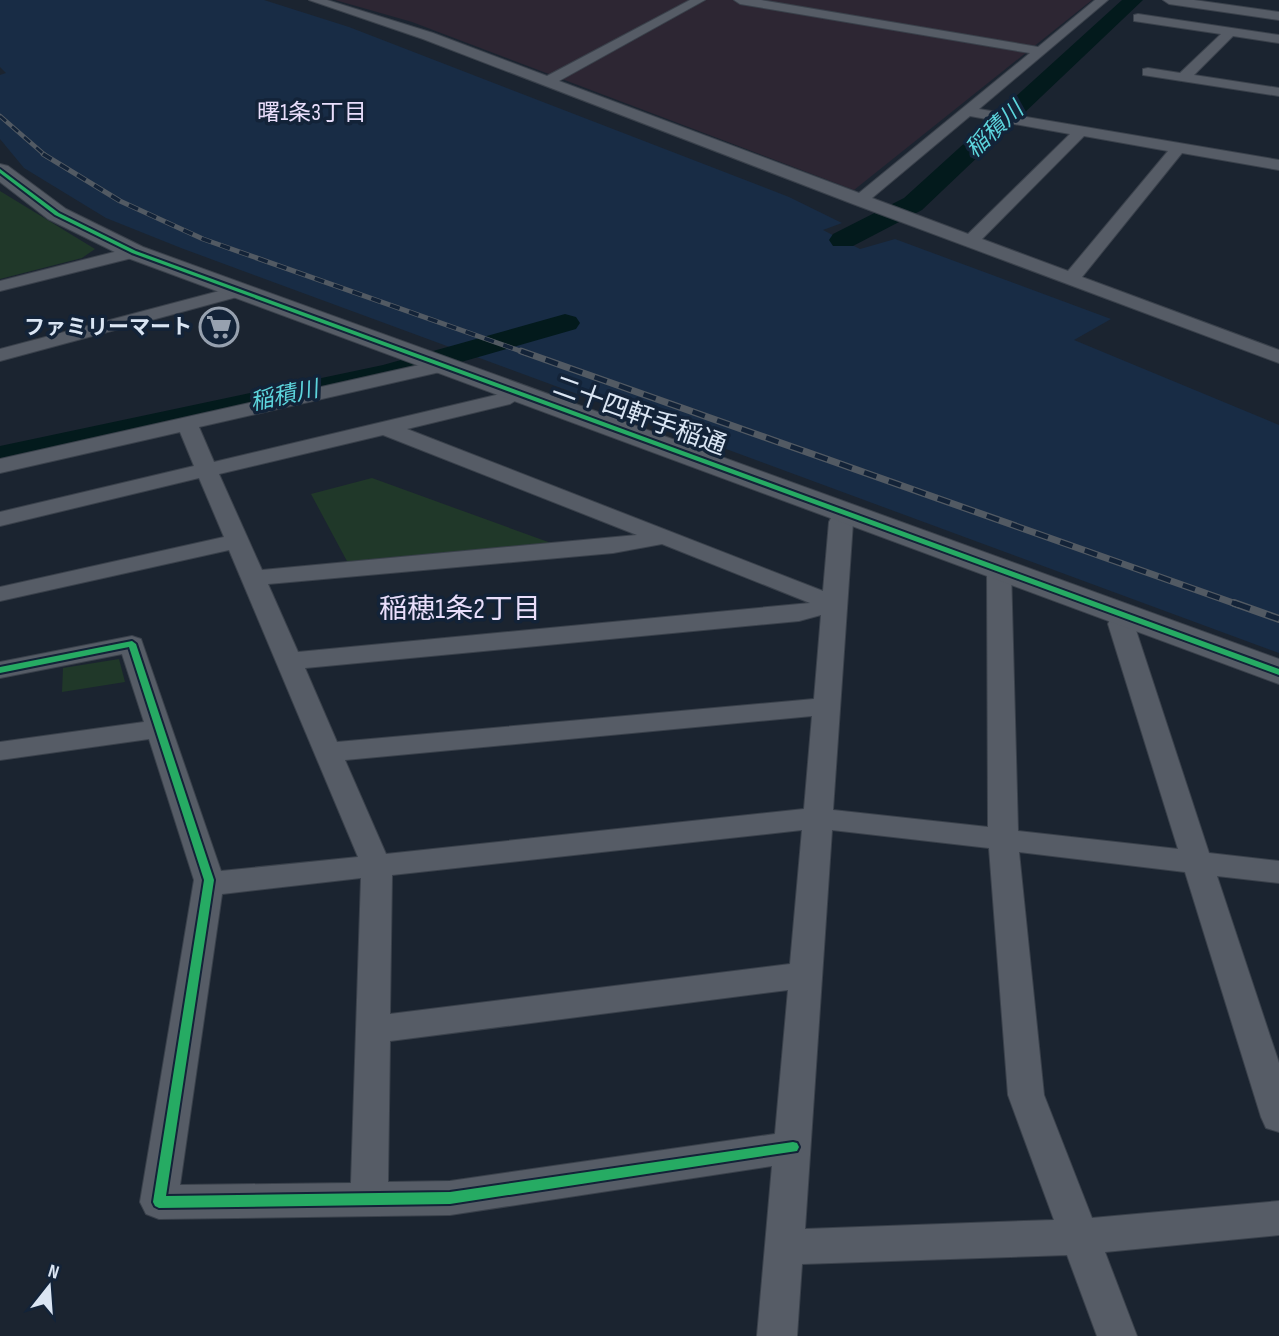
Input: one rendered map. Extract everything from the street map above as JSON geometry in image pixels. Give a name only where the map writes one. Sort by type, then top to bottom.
[{"type":"street","points":[[315,0],[389,22],[879,209],[923,223],[1279,357]]},
{"type":"street","points":[[548,81],[699,0]]},
{"type":"street","points":[[740,0],[1041,51]]},
{"type":"street","points":[[859,201],[1102,0]]},
{"type":"street","points":[[1168,0],[1279,16]]},
{"type":"street","points":[[1148,9],[1138,18],[1279,39]]},
{"type":"street","points":[[1184,77],[1230,32]]},
{"type":"street","points":[[1148,72],[1279,92]]},
{"type":"street","points":[[969,112],[1274,164],[1279,149]]},
{"type":"street","points":[[970,241],[1081,131]]},
{"type":"street","points":[[1071,279],[1178,148]]},
{"type":"street","name":"二十四軒手稲通","points":[[0,171],[57,214],[134,252],[1279,672]]},
{"type":"street","points":[[0,286],[134,252]]},
{"type":"street","points":[[0,355],[242,290]]},
{"type":"street","points":[[0,466],[442,364]]},
{"type":"street","points":[[0,519],[503,400],[518,393]]},
{"type":"street","points":[[187,424],[377,867],[369,1200]]},
{"type":"street","points":[[385,428],[835,604]]},
{"type":"street","points":[[777,1336],[841,522],[845,511]]},
{"type":"street","points":[[253,578],[613,546],[664,537]]},
{"type":"street","points":[[0,594],[237,541]]},
{"type":"street","points":[[999,569],[1003,839],[1026,1095],[1117,1336]]},
{"type":"street","points":[[289,661],[799,613],[835,604]]},
{"type":"street","points":[[1124,614],[1121,624],[1279,1117]]},
{"type":"street","points":[[0,670],[132,644],[208,884],[159,1202],[450,1198],[793,1147]]},
{"type":"street","points":[[328,752],[827,706]]},
{"type":"street","points":[[0,751],[160,729]]},
{"type":"street","points":[[208,884],[818,818],[1279,872]]},
{"type":"street","points":[[373,1030],[805,975]]},
{"type":"street","points":[[785,1247],[1078,1237],[1279,1218]]},
{"type":"shaded area","points":[[0,0],[264,0],[349,27],[789,197],[842,223],[823,230],[860,249],[895,239],[1111,319],[1074,340],[1279,425],[1279,653],[106,218],[24,168],[0,139],[0,75],[6,73],[0,67]]},
{"type":"shaded area","points":[[335,0],[1092,0],[854,190],[412,22]]},
{"type":"green space","points":[[0,191],[95,249],[82,258],[0,279]]},
{"type":"green space","points":[[372,478],[551,543],[348,563],[311,494]]},
{"type":"green space","points":[[119,659],[125,682],[62,692],[63,668]]},
{"type":"waterway","name":"稲積川","points":[[843,240],[913,204],[1133,0]]},
{"type":"waterway","name":"稲積川","points":[[0,456],[388,373],[565,323]]},
{"type":"railway","points":[[0,116],[45,155]]},
{"type":"railway","points":[[45,155],[120,201],[203,239],[526,353]]},
{"type":"railway","points":[[521,351],[1239,605]]},
{"type":"railway","points":[[1234,603],[1279,619]]},
{"type":"cycle path","points":[[0,171],[57,214],[134,252],[1279,672]]},
{"type":"cycle path","points":[[0,670],[132,644],[209,880],[159,1202],[450,1198],[793,1147]]},
{"type":"place","name":"ファミリーマート","points":[[219,327]]},
{"type":"district","name":"曙1条3丁目","points":[[312,112]]},
{"type":"district","name":"稲穂1条2丁目","points":[[460,608]]}]
